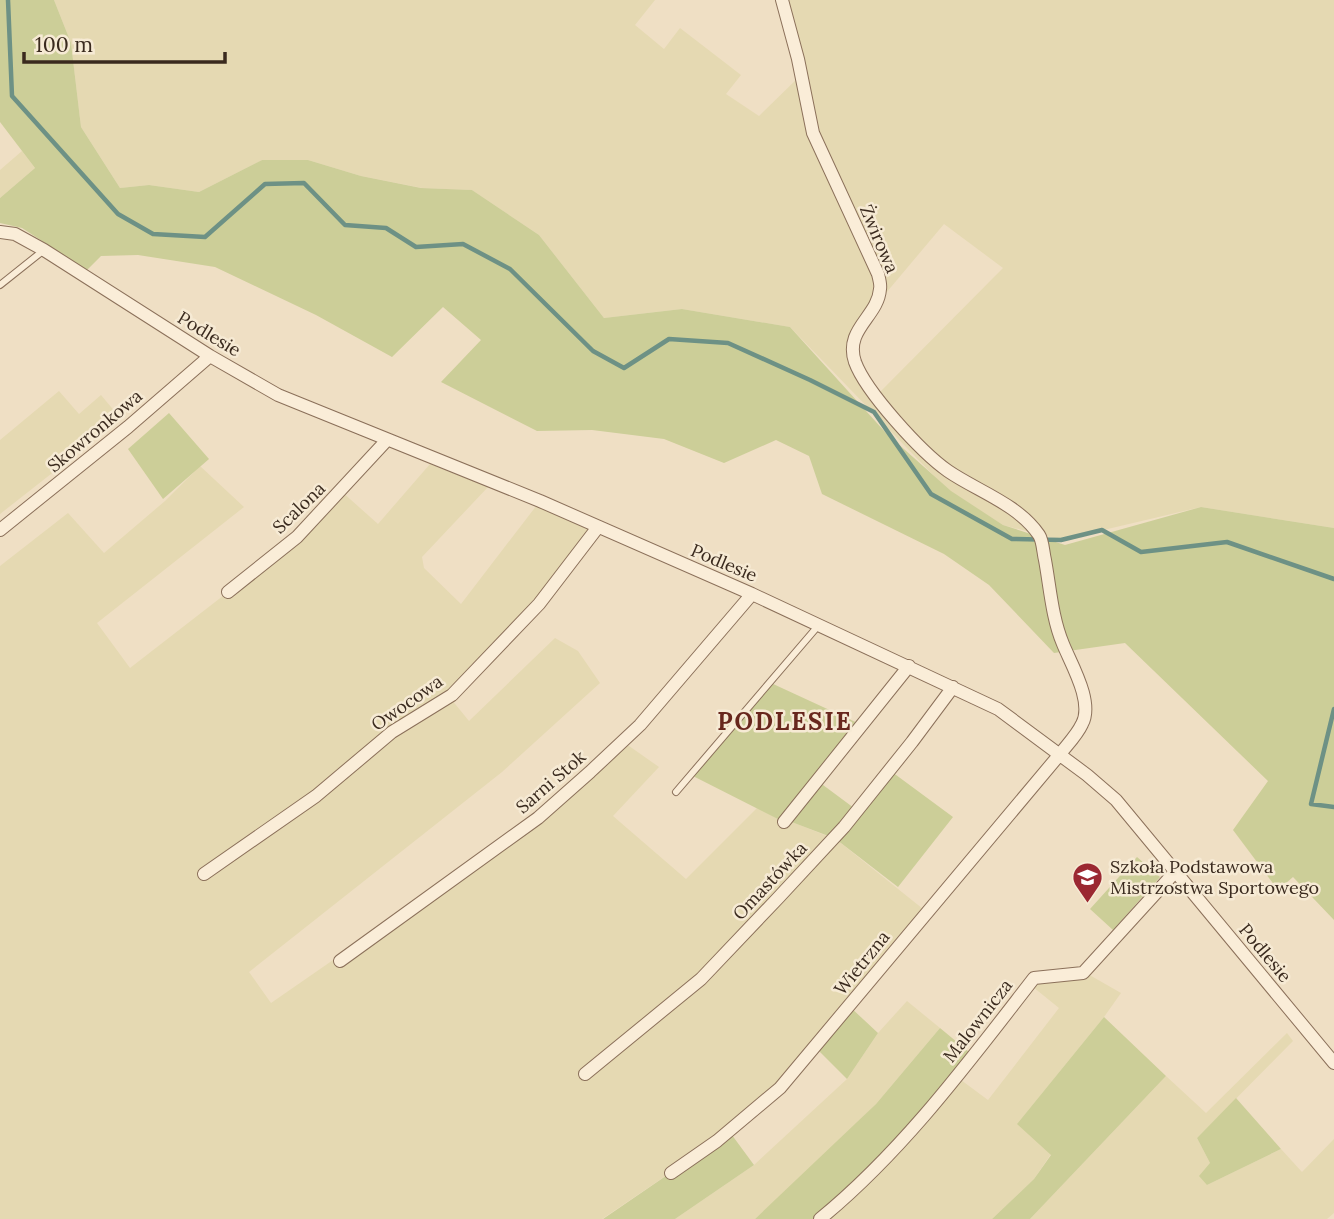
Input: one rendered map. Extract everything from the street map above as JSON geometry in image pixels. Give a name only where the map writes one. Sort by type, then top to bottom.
[{"type":"street","name":"Żwirowa","points":[[782,0],[798,59],[813,133],[878,274],[880,290],[856,334],[852,348],[865,383],[919,447],[947,470],[1017,512],[1041,541]]},
{"type":"street","name":"Podlesie","points":[[0,232],[15,234],[44,250],[210,356],[278,395],[540,501],[752,594],[998,709],[1060,754],[1116,800],[1334,1063]]},
{"type":"street","name":"Skowronkowa","points":[[0,530],[128,427],[210,356]]},
{"type":"street","name":"Scalona","points":[[228,592],[297,537],[387,440]]},
{"type":"street","name":"Owocowa","points":[[204,874],[316,796],[392,732],[452,695],[540,604],[598,527]]},
{"type":"street","name":"Wietrzna","points":[[671,1173],[717,1141],[779,1088],[1060,754],[1082,724],[1085,715],[1075,667],[1062,643],[1056,621],[1041,541]]},
{"type":"street","name":"Sarni Stok","points":[[340,961],[538,818],[590,772],[640,725],[752,594]]},
{"type":"street","points":[[784,822],[909,666]]},
{"type":"street","name":"Omastówka","points":[[585,1074],[701,979],[762,916],[844,827],[953,687]]},
{"type":"street","name":"Malownicza","points":[[820,1219],[896,1148],[958,1076],[1034,978],[1083,972],[1175,872]]},
{"type":"lane","points":[[0,285],[44,250]]},
{"type":"lane","points":[[676,792],[819,625]]},
{"type":"shaded area","points":[[54,0],[655,0],[635,25],[664,49],[680,28],[741,75],[726,94],[759,116],[801,75],[786,0],[1334,0],[1334,528],[1201,507],[1061,540],[1003,525],[951,492],[790,327],[682,309],[604,318],[539,235],[472,190],[422,188],[361,176],[308,160],[262,160],[199,192],[149,185],[120,188],[81,127],[71,43]],"holes":[[[944,224],[1003,268],[880,392],[865,383],[856,334],[880,290],[883,271],[886,293]]]},
{"type":"shaded area","points":[[22,151],[35,168],[0,198],[0,170]]},
{"type":"shaded area","points":[[59,391],[79,414],[101,395],[121,419],[0,514],[0,440]]},
{"type":"shaded area","points":[[430,464],[488,487],[422,557],[424,568],[461,604],[540,501],[592,528],[538,600],[447,694],[469,721],[555,638],[578,651],[600,683],[502,772],[249,972],[271,1003],[538,818],[622,741],[659,767],[613,816],[686,879],[757,808],[837,840],[923,909],[780,1088],[717,1141],[602,1219],[0,1219],[0,566],[68,513],[104,553],[165,501],[200,466],[244,507],[97,623],[130,668],[228,592],[341,491],[378,524]]},
{"type":"shaded area","points":[[1086,973],[1121,993],[1018,1123],[1051,1154],[1034,1179],[992,1219],[820,1219],[961,1080],[988,1100],[1059,1008],[1033,987],[1039,982]]},
{"type":"shaded area","points":[[907,1001],[940,1028],[876,1104],[811,1168],[755,1219],[675,1219],[754,1165],[847,1079],[878,1033]]},
{"type":"shaded area","points":[[1287,1033],[1293,1041],[1197,1138],[1210,1163],[1207,1185],[1281,1149],[1302,1172],[1334,1139],[1334,1213],[1327,1219],[1030,1219],[1166,1076],[1206,1113]]},
{"type":"green space","points":[[0,0],[54,0],[71,43],[81,127],[120,188],[149,185],[199,192],[262,160],[308,160],[361,176],[421,188],[472,190],[539,235],[604,318],[682,309],[790,327],[886,433],[951,491],[1003,525],[1065,545],[1201,507],[1334,528],[1334,920],[1293,877],[1278,890],[1233,830],[1268,781],[1125,643],[1054,653],[989,585],[944,554],[822,494],[809,456],[776,440],[724,463],[664,439],[592,430],[537,431],[441,382],[481,340],[443,307],[392,357],[316,315],[215,267],[138,255],[101,256],[87,270],[22,228],[0,223],[0,198],[35,168],[0,122]]},
{"type":"green space","points":[[169,413],[209,459],[163,499],[128,449]]},
{"type":"green space","points":[[771,683],[862,725],[784,822],[691,775]]},
{"type":"green space","points":[[892,772],[953,817],[898,887],[837,840]]},
{"type":"green space","points":[[819,782],[854,808],[831,837],[789,821]]},
{"type":"green space","points":[[1137,857],[1160,877],[1113,930],[1090,909]]},
{"type":"green space","points":[[849,1006],[878,1033],[847,1079],[815,1047]]},
{"type":"green space","points":[[1104,1017],[1166,1076],[1030,1219],[992,1219],[1034,1179],[1051,1155],[1017,1124]]},
{"type":"green space","points":[[940,1028],[969,1052],[958,1076],[819,1219],[755,1219],[876,1104]]},
{"type":"green space","points":[[1236,1098],[1281,1149],[1207,1185],[1199,1176],[1210,1163],[1197,1138]]},
{"type":"green space","points":[[729,1131],[754,1165],[675,1219],[603,1219],[717,1141]]},
{"type":"waterway","points":[[8,0],[12,96],[118,214],[153,234],[205,237],[265,184],[304,183],[345,225],[386,228],[416,247],[463,244],[510,269],[593,351],[624,368],[669,339],[728,343],[874,412],[931,494],[1012,539],[1061,540],[1102,530],[1141,552],[1227,542],[1334,579]]},
{"type":"waterway","points":[[1334,709],[1311,804],[1334,807]]},
{"type":"place","name":"Szkoła Podstawowa Mistrzostwa Sportowego","points":[[1087,904]]},
{"type":"district","name":"PODLESIE","points":[[785,722]]}]
